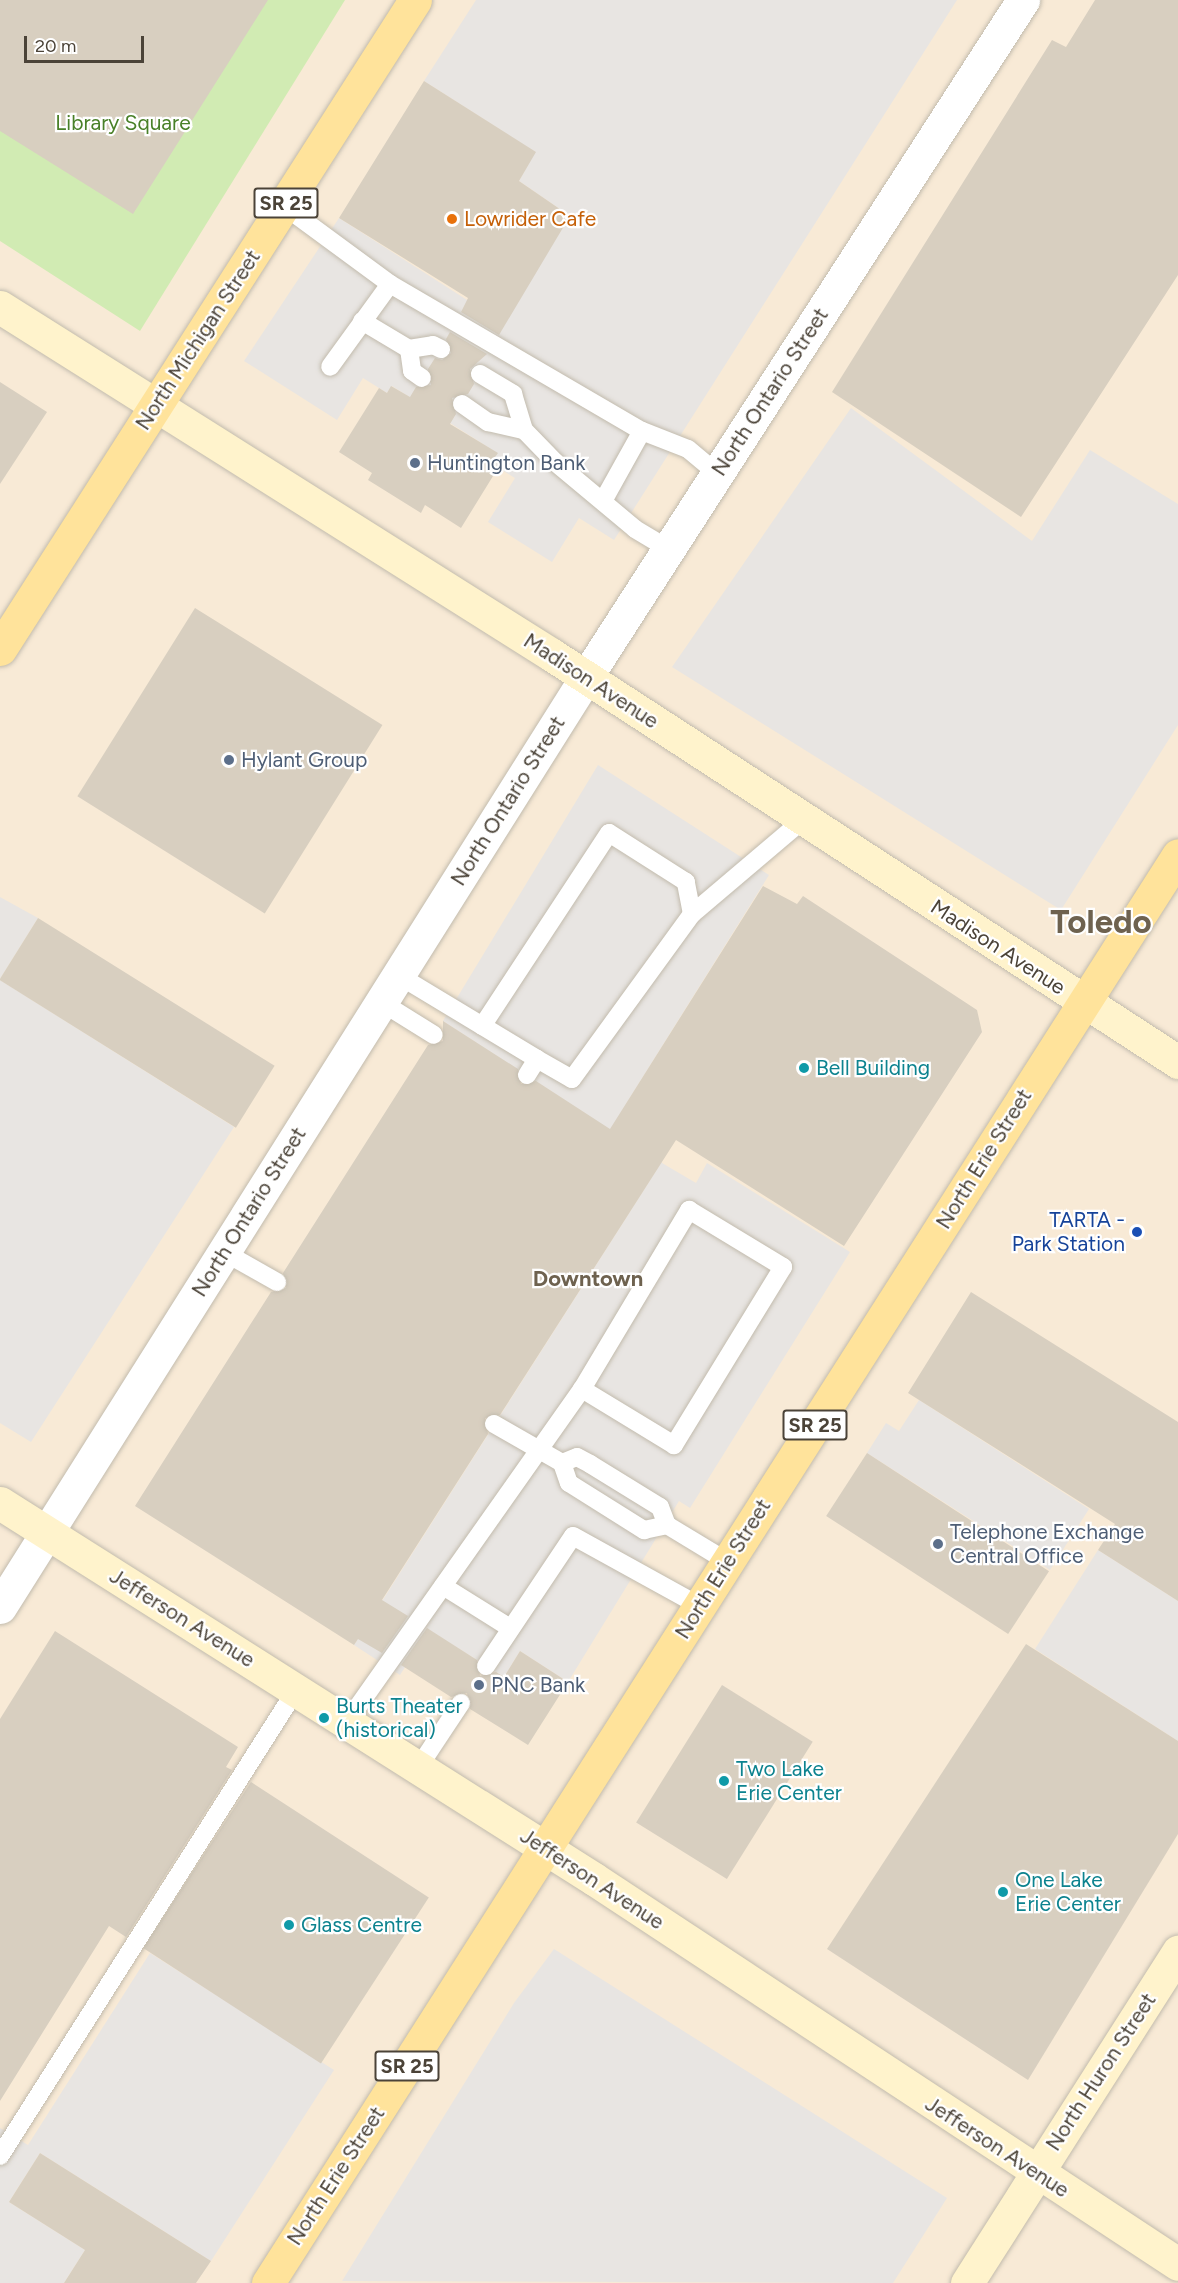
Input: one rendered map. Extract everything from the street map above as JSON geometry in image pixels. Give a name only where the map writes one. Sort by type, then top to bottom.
[{"type":"main road","name":"North Michigan Street","points":[[0,650],[415,0]]},
{"type":"main road","name":"North Erie Street","points":[[268,2283],[1178,855]]},
{"type":"street","name":"North Ontario Street","points":[[0,1607],[585,677],[1023,0]]},
{"type":"street","name":"Madison Avenue","points":[[0,307],[585,677],[1178,1062]]},
{"type":"street","name":"Jefferson Avenue","points":[[0,1503],[546,1848],[1178,2264]]},
{"type":"street","name":"North Huron Street","points":[[967,2283],[1178,1952]]},
{"type":"lane","points":[[284,207],[390,284],[642,431],[688,449],[717,473]]},
{"type":"lane","points":[[330,366],[390,284]]},
{"type":"lane","points":[[362,321],[409,349],[433,345],[441,349]]},
{"type":"lane","points":[[409,349],[412,371],[422,378]]},
{"type":"lane","points":[[480,374],[513,394],[524,430],[555,462],[668,549]]},
{"type":"lane","points":[[462,404],[488,422],[524,430]]},
{"type":"lane","points":[[603,501],[642,431]]},
{"type":"lane","points":[[390,989],[482,1026],[572,1079],[692,914],[804,819]]},
{"type":"lane","points":[[482,1026],[609,833],[686,882],[692,914]]},
{"type":"lane","points":[[390,989],[434,1035]]},
{"type":"lane","points":[[527,1075],[537,1059]]},
{"type":"lane","points":[[348,1722],[582,1389],[689,1210],[783,1267],[674,1445],[582,1389]]},
{"type":"lane","points":[[224,1252],[277,1282]]},
{"type":"lane","points":[[494,1424],[562,1463],[569,1483],[644,1530],[667,1525]]},
{"type":"lane","points":[[562,1463],[577,1457],[590,1464],[660,1507],[667,1525],[728,1562]]},
{"type":"lane","points":[[486,1666],[573,1536],[700,1606]]},
{"type":"lane","points":[[443,1586],[510,1628]]},
{"type":"lane","points":[[0,2156],[296,1690]]},
{"type":"lane","points":[[418,1767],[461,1703]]},
{"type":"shaded area","points":[[0,0],[1178,0],[1178,2283],[0,2283]]},
{"type":"shaded area","points":[[476,0],[957,0],[614,540],[579,518],[552,562],[488,522],[515,478],[491,463],[497,453],[392,386],[387,393],[363,378],[337,420],[244,361],[339,218],[503,323],[570,216],[519,181],[535,152],[424,81]]},
{"type":"shaded area","points":[[851,408],[1032,541],[1090,450],[1178,504],[1178,725],[1061,910],[672,667]]},
{"type":"shaded area","points":[[598,765],[769,875],[626,1104],[662,1163],[696,1183],[707,1163],[850,1252],[690,1508],[679,1501],[568,1682],[520,1651],[504,1677],[429,1630],[400,1675],[354,1645],[661,1163],[443,1021]]},
{"type":"shaded area","points":[[0,897],[38,918],[0,979]]},
{"type":"shaded area","points":[[0,980],[234,1127],[31,1442],[0,1423]]},
{"type":"shaded area","points":[[919,1400],[1089,1509],[1050,1570],[867,1453],[886,1423],[899,1431]]},
{"type":"shaded area","points":[[1098,1550],[1178,1601],[1178,1741],[1035,1649]]},
{"type":"shaded area","points":[[554,1949],[947,2198],[893,2283],[342,2281],[514,2003]]},
{"type":"shaded area","points":[[150,1953],[334,2070],[211,2261],[40,2153],[9,2202],[85,2250],[64,2283],[0,2283],[0,2128],[28,2145]]},
{"type":"green space","name":"Library Square","points":[[0,0],[345,0],[140,331],[0,241]]},
{"type":"building","points":[[0,0],[268,0],[133,214],[0,131]]},
{"type":"building","points":[[1095,0],[1178,0],[1178,275],[1021,517],[832,392],[1052,40],[1066,47]]},
{"type":"building","points":[[424,81],[536,152],[519,181],[570,216],[499,335],[461,312],[468,298],[339,218]]},
{"type":"building","points":[[450,332],[487,354],[470,369],[474,384],[468,394],[452,398],[456,414],[450,424],[498,453],[491,463],[498,468],[461,528],[425,505],[421,513],[368,480],[372,473],[339,452],[379,388],[387,393],[391,386],[410,397],[416,387],[431,385],[428,369],[435,358],[442,360],[451,353],[446,339]]},
{"type":"building","points":[[0,382],[47,412],[0,484]]},
{"type":"building","name":"Hylant Group","points":[[195,608],[382,725],[265,913],[77,796]]},
{"type":"building","points":[[763,886],[797,904],[803,896],[977,1010],[982,1032],[844,1246],[676,1140],[500,1415],[485,1418],[488,1434],[382,1600],[408,1616],[382,1653],[358,1639],[354,1645],[135,1506],[271,1292],[286,1288],[283,1273],[428,1045],[443,1041],[443,1021],[518,1069],[521,1084],[536,1081],[610,1129]]},
{"type":"building","points":[[38,918],[275,1066],[236,1128],[0,980]]},
{"type":"building","points":[[971,1292],[1178,1422],[1178,1601],[1098,1550],[1115,1524],[908,1393]]},
{"type":"building","name":"Telephone Exchange Central Office","points":[[867,1453],[1049,1571],[1008,1634],[826,1516]]},
{"type":"building","points":[[427,1628],[477,1660],[480,1676],[496,1672],[504,1677],[520,1651],[568,1682],[528,1745],[470,1709],[467,1693],[451,1697],[401,1665]]},
{"type":"building","points":[[55,1631],[238,1747],[226,1767],[232,1770],[126,1937],[109,1926],[0,2101],[0,1719]]},
{"type":"building","name":"One Lake Erie Center","points":[[1026,1644],[1178,1741],[1178,1834],[1028,2080],[827,1949]]},
{"type":"building","name":"Two Lake Erie Center","points":[[722,1685],[813,1742],[727,1879],[636,1822]]},
{"type":"building","name":"Glass Centre","points":[[251,1782],[429,1897],[321,2064],[143,1948]]},
{"type":"building","points":[[40,2153],[211,2261],[196,2283],[64,2283],[85,2250],[9,2202]]},
{"type":"place","name":"Lowrider Cafe","points":[[452,219]]},
{"type":"place","name":"Huntington Bank","points":[[415,463]]},
{"type":"place","name":"Hylant Group","points":[[229,760]]},
{"type":"place","name":"Bell Building","points":[[804,1068]]},
{"type":"place","name":"TARTA - Park Station","points":[[1137,1232]]},
{"type":"place","name":"Telephone Exchange Central Office","points":[[938,1544]]},
{"type":"place","name":"PNC Bank","points":[[479,1685]]},
{"type":"place","name":"Burts Theater (historical)","points":[[324,1718]]},
{"type":"place","name":"Two Lake Erie Center","points":[[724,1781]]},
{"type":"place","name":"One Lake Erie Center","points":[[1003,1892]]},
{"type":"place","name":"Glass Centre","points":[[289,1925]]},
{"type":"district","name":"Toledo","points":[[1101,922]]},
{"type":"district","name":"Downtown","points":[[588,1279]]}]
